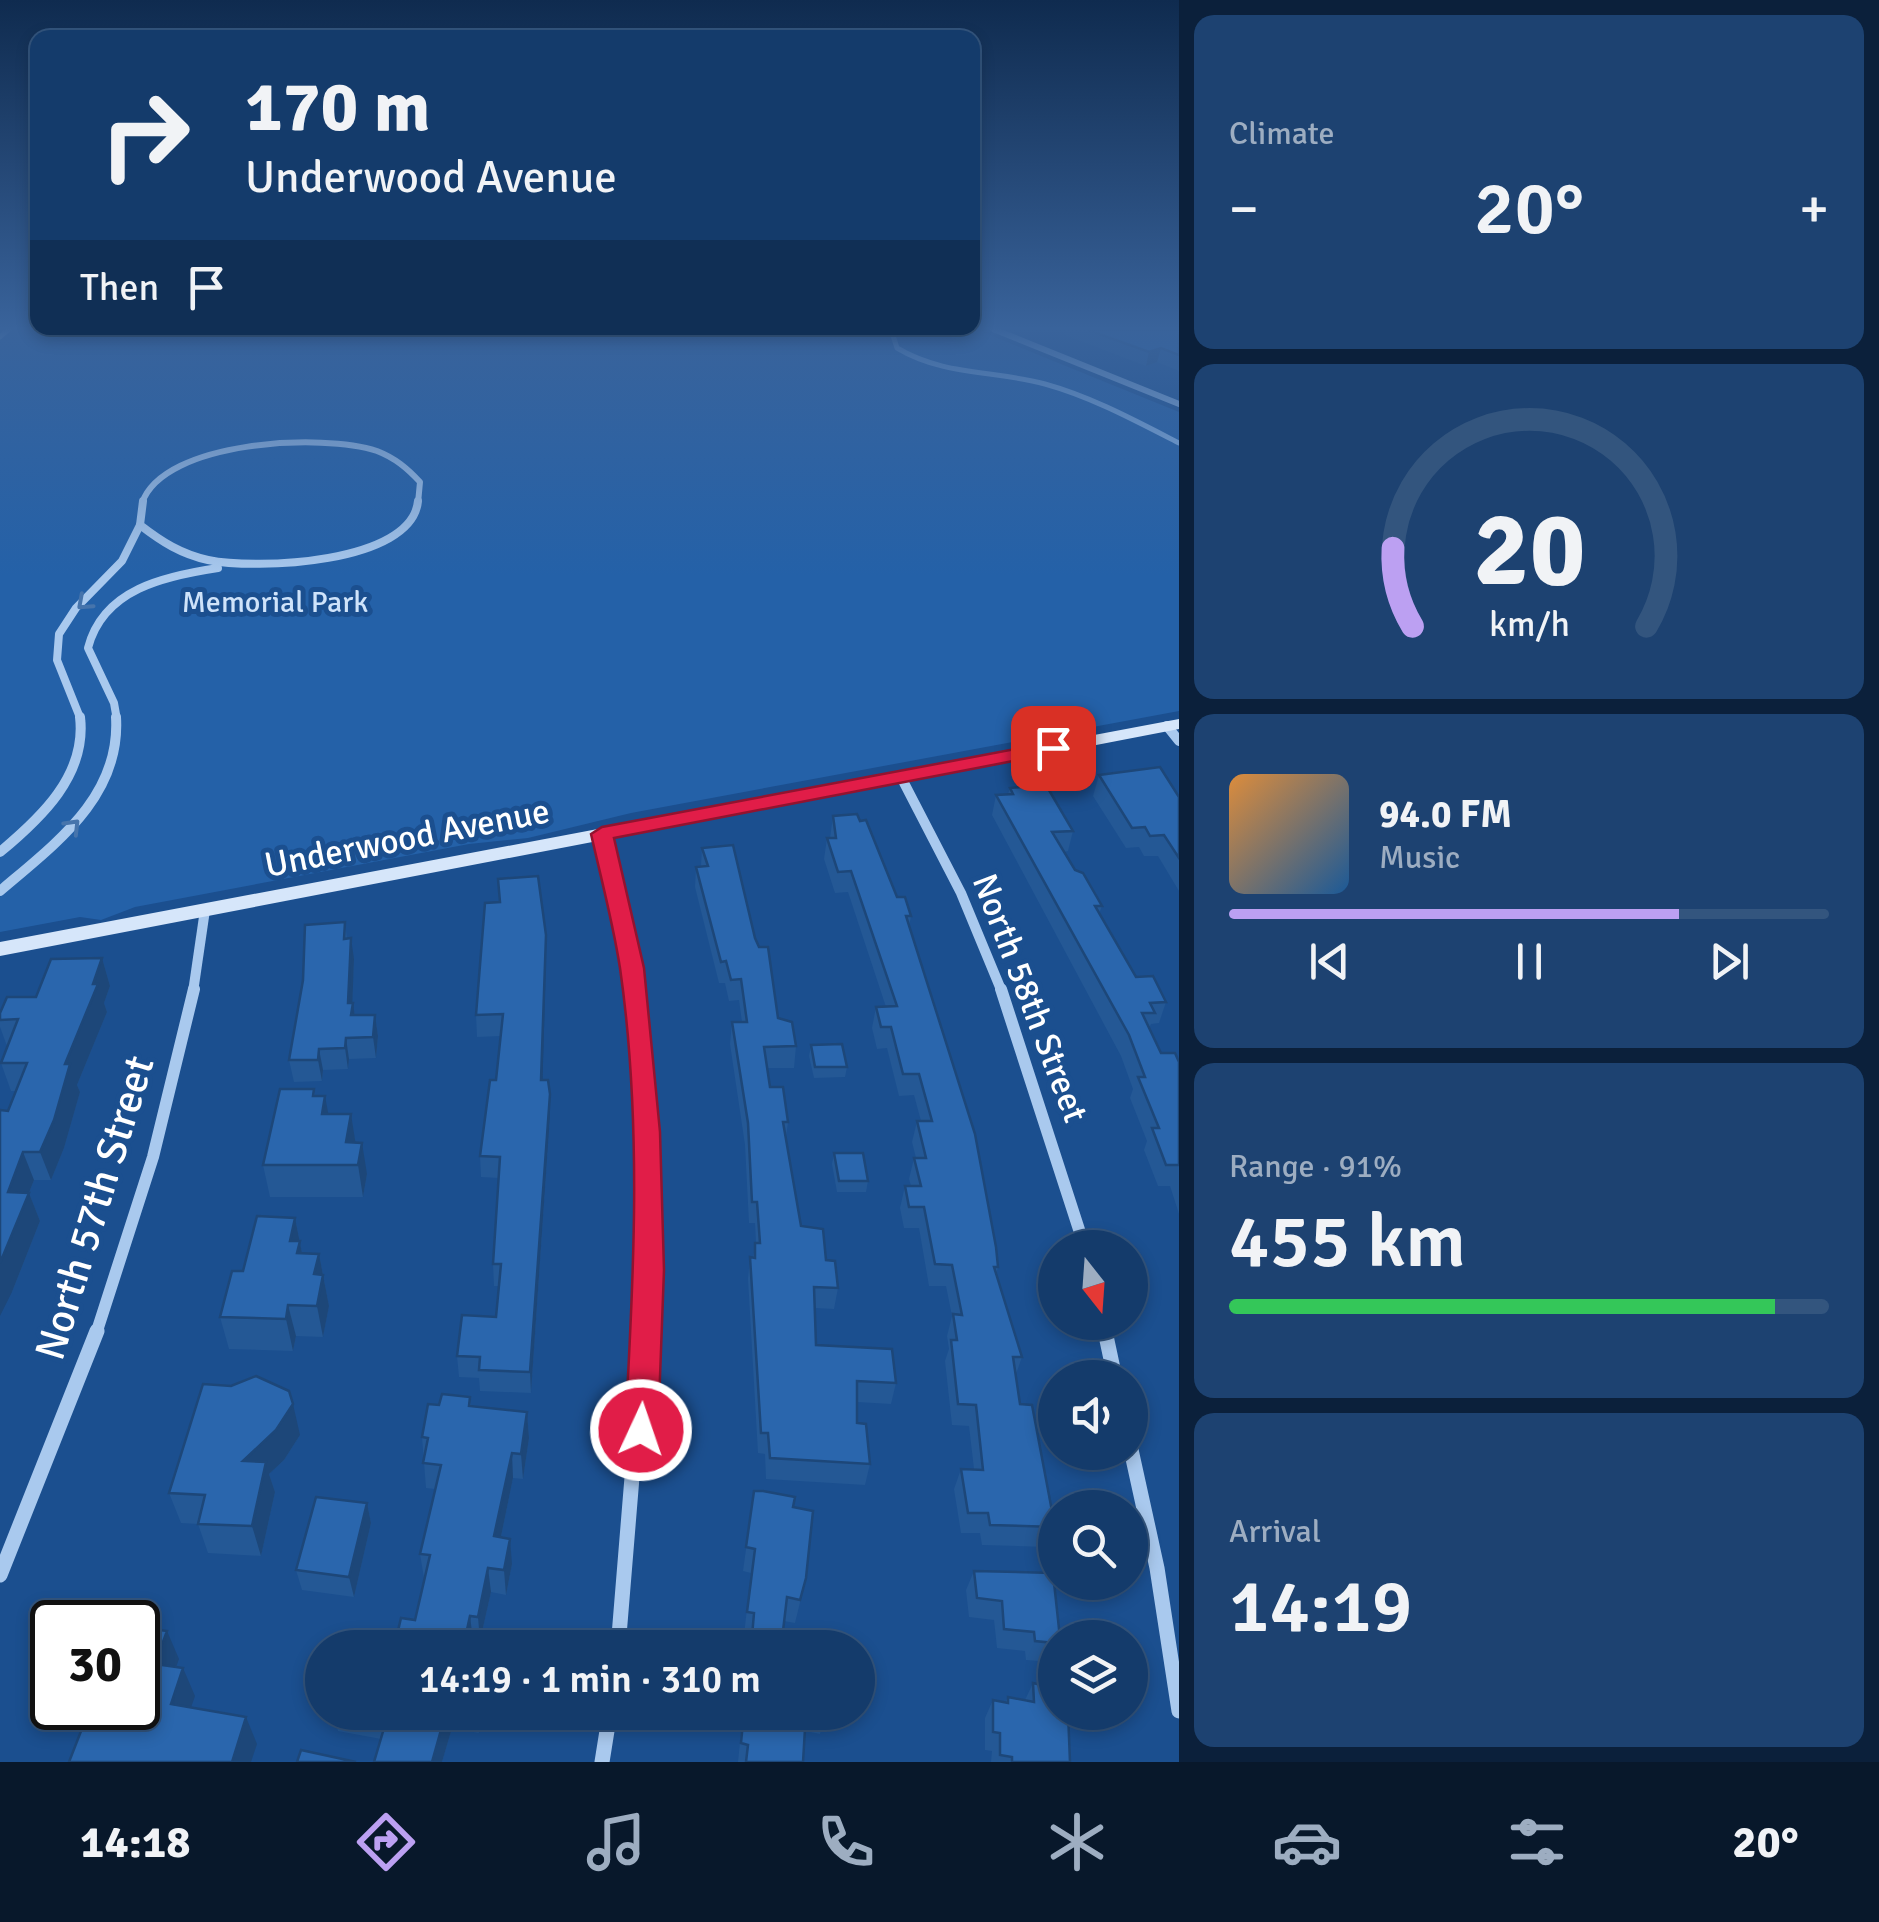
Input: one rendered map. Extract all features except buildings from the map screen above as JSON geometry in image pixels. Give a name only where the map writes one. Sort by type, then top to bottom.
[{"type":"main road","name":"Underwood Avenue","points":[[0,949],[901,776],[1175,730]]},
{"type":"street","points":[[0,852],[45,810],[73,768],[82,724],[57,661],[58,637],[72,615],[124,564],[140,526],[143,498],[162,479],[194,462],[254,446],[298,442],[358,447],[393,458],[420,482],[420,509],[408,523],[378,542],[310,562],[196,571],[154,582],[120,600],[98,621],[88,648],[110,691],[117,717],[109,772],[79,820],[0,890]]},
{"type":"street","points":[[140,526],[149,538],[178,554],[241,566]]},
{"type":"street","name":"North 58th Street","points":[[901,776],[961,892],[997,976],[1079,1230]]},
{"type":"street","points":[[602,834],[634,985],[648,1230],[641,1430],[620,1630]]},
{"type":"street","name":"North 57th Street","points":[[0,1575],[88,1356],[130,1236],[177,1064],[206,910]]},
{"type":"street","points":[[1135,1470],[1157,1568],[1179,1711]]},
{"type":"street","points":[[602,1762],[607,1730]]},
{"type":"green space","name":"Memorial Park","points":[[0,411],[1179,412],[1179,711],[631,813],[528,838],[469,844],[135,907],[101,920],[80,917],[0,932]]},
{"type":"waterway","points":[[1116,411],[1179,443]]},
{"type":"route","points":[[641,1430],[649,1270],[646,1132],[632,968],[602,834],[1053,748]]}]
